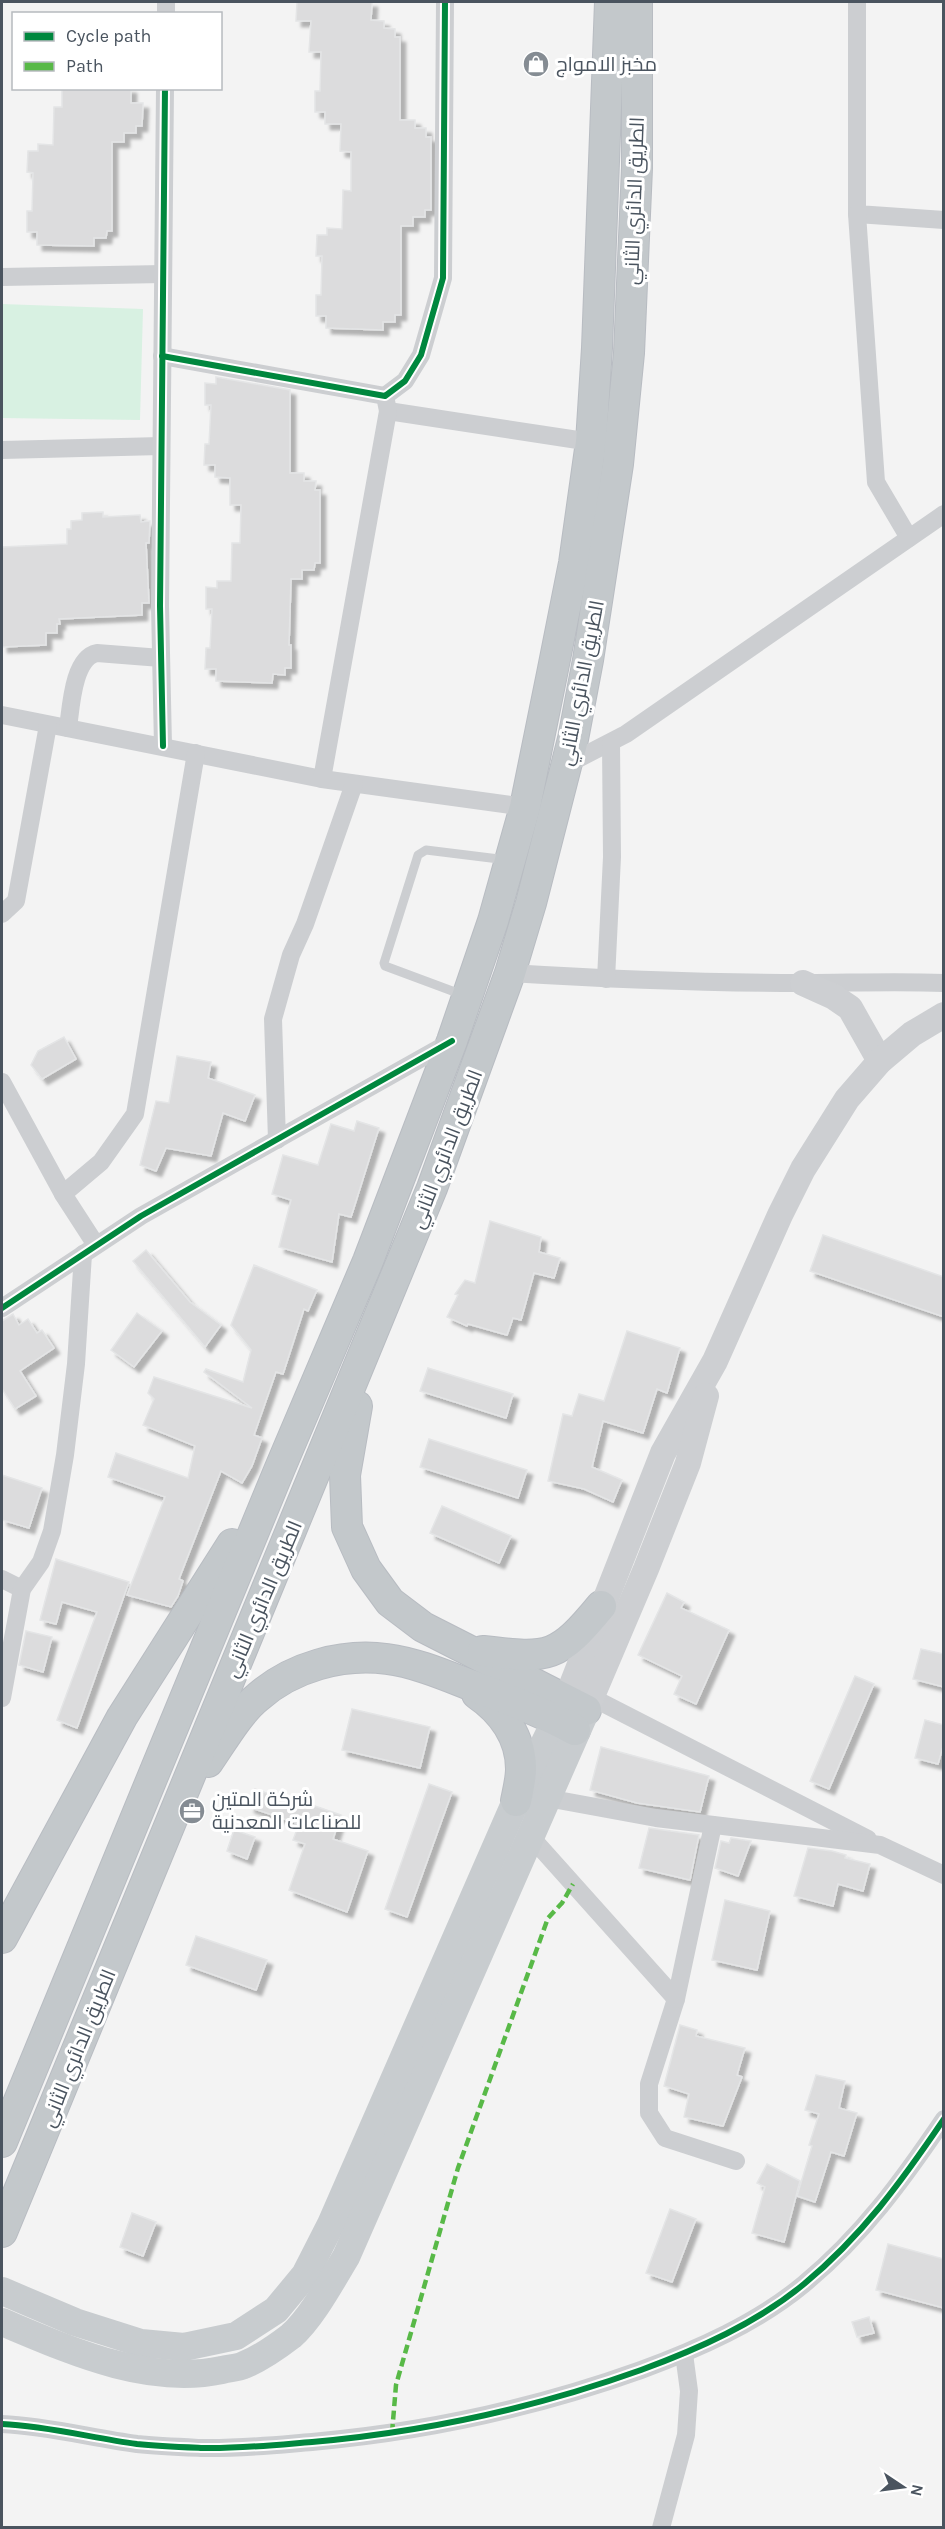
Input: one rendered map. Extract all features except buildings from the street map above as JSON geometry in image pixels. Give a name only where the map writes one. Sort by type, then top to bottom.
[{"type":"highway","name":"الطريق الدائري الثاني","points":[[2,2142],[280,1468],[368,1261],[452,1041],[493,921],[525,807],[574,563],[591,442],[597,348],[610,2]]},
{"type":"highway","name":"الطريق الدائري الثاني","points":[[2,2232],[432,1188],[510,973],[534,892],[566,765],[588,660],[618,464],[629,353],[637,168],[637,2]]},
{"type":"highway","points":[[376,1328],[352,1425],[345,1475],[347,1527],[366,1569],[390,1602],[423,1628],[466,1649],[575,1712]]},
{"type":"highway","points":[[2,1938],[122,1718],[280,1468]]},
{"type":"highway","points":[[466,1649],[539,1655],[560,1649],[577,1636],[602,1606]]},
{"type":"highway","points":[[179,1801],[257,1697],[286,1677],[317,1664],[351,1659],[386,1659],[575,1712]]},
{"type":"highway","points":[[458,1680],[490,1703],[505,1720],[516,1742],[521,1768],[516,1801]]},
{"type":"main road","points":[[803,983],[850,1008],[880,1061]]},
{"type":"main road","points":[[2,2291],[70,2335],[129,2367],[156,2372],[206,2373],[244,2365],[292,2335],[318,2302],[346,2257],[547,1798],[575,1712],[602,1606],[663,1453],[715,1361],[803,1169],[847,1099],[880,1061],[912,1034],[944,1014]]},
{"type":"main road","points":[[2,2322],[70,2335],[184,2347],[236,2336],[276,2310],[305,2275],[331,2224],[516,1801],[575,1712],[646,1569],[688,1463],[715,1361]]},
{"type":"street","points":[[322,779],[386,404],[405,381],[421,355],[443,278],[445,2]]},
{"type":"street","points":[[856,2],[858,214],[876,482],[909,538]]},
{"type":"street","points":[[163,746],[161,446],[165,90]]},
{"type":"street","points":[[858,214],[944,220]]},
{"type":"street","points":[[2,277],[163,274]]},
{"type":"street","points":[[162,356],[386,404],[591,442]]},
{"type":"street","points":[[2,450],[161,446]]},
{"type":"street","points":[[566,765],[611,743],[944,514]]},
{"type":"street","points":[[68,728],[76,682],[83,662],[90,655],[97,653],[161,658]]},
{"type":"street","points":[[2,715],[322,779],[525,807]]},
{"type":"street","points":[[2,914],[16,901],[48,725]]},
{"type":"street","points":[[606,979],[612,857],[611,743]]},
{"type":"street","points":[[63,1194],[101,1162],[135,1114],[196,753]]},
{"type":"street","points":[[277,1140],[273,1019],[291,956],[305,924],[354,783]]},
{"type":"street","points":[[510,973],[606,979],[944,983]]},
{"type":"street","points":[[2,1308],[141,1216],[452,1041]]},
{"type":"street","points":[[2,1083],[63,1194],[90,1250],[65,1455],[52,1531],[40,1562],[22,1589],[2,1698]]},
{"type":"street","points":[[2,1579],[22,1589]]},
{"type":"street","points":[[575,1712],[944,1875]]},
{"type":"street","points":[[547,1798],[656,1818],[880,1845]]},
{"type":"street","points":[[713,1825],[676,1999],[649,2084],[650,2113],[665,2138],[736,2161]]},
{"type":"street","points":[[531,1837],[676,1999]]},
{"type":"street","points":[[2,2424],[58,2429],[138,2444],[203,2448],[275,2445],[346,2439],[498,2413],[593,2387],[684,2354],[745,2324],[803,2285],[860,2233],[908,2172],[944,2119]]},
{"type":"street","points":[[661,2528],[686,2435],[689,2391],[684,2354]]},
{"type":"street","points":[[2,2411],[58,2429]]},
{"type":"lane","points":[[467,996],[387,969],[384,963],[387,952],[418,855],[422,851],[510,861]]},
{"type":"green space","points":[[2,304],[143,309],[140,420],[2,418]]},
{"type":"marked path","points":[[392,2433],[396,2385],[458,2168],[548,1918],[562,1903],[573,1884]]},
{"type":"cycle path","points":[[162,356],[385,396],[405,381],[421,355],[443,278],[445,2]]},
{"type":"cycle path","points":[[163,746],[160,606],[165,90]]},
{"type":"cycle path","points":[[2,1308],[141,1216],[452,1041]]},
{"type":"cycle path","points":[[2,2424],[36,2427],[145,2445],[228,2448],[354,2438],[437,2425],[520,2407],[601,2384],[705,2344],[747,2323],[786,2298],[825,2266],[863,2227],[897,2186],[944,2119]]},
{"type":"place","name":"مخبز الامواج","points":[[536,64]]},
{"type":"place","name":"شركة المتين للصناعات المعدنية","points":[[192,1811]]}]
